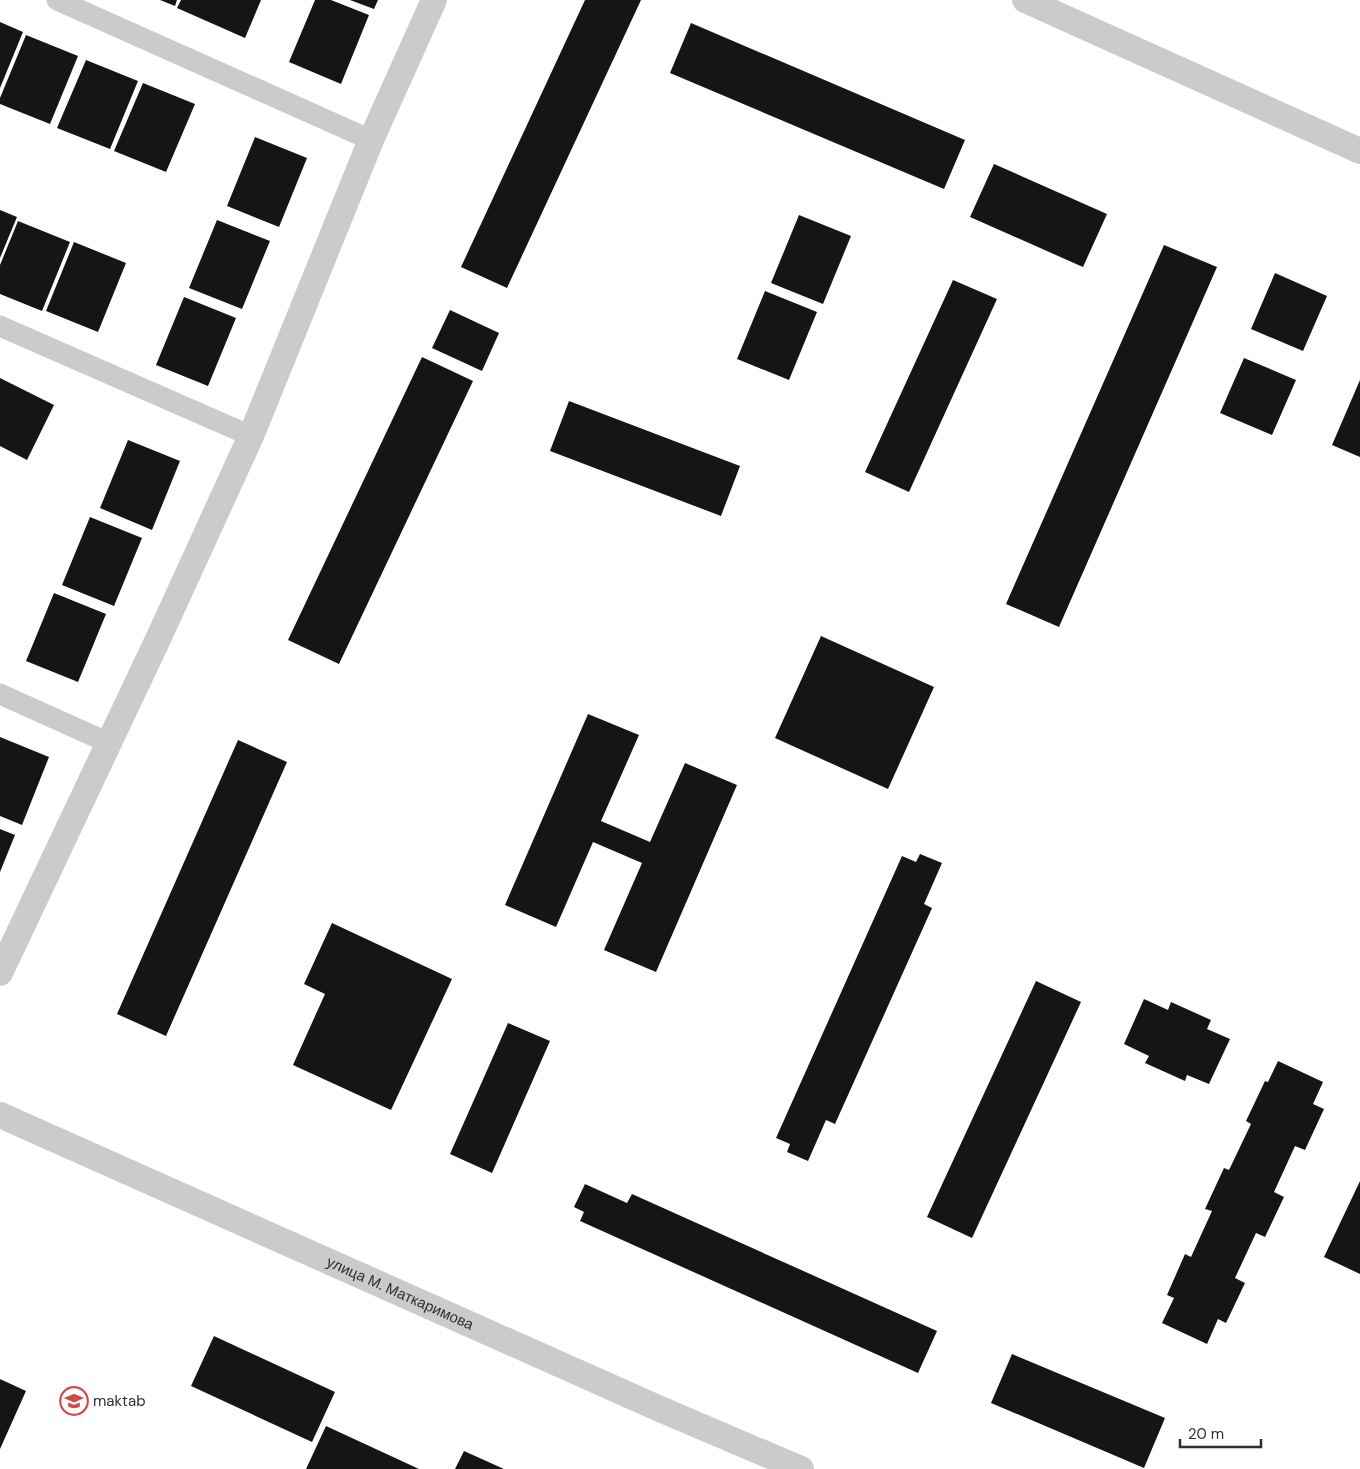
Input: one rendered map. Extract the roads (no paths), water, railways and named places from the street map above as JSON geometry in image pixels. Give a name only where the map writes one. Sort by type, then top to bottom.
[{"type":"street","points":[[57,0],[371,140]]},
{"type":"street","points":[[0,973],[251,436],[371,140],[434,0]]},
{"type":"street","points":[[1025,0],[1360,151]]},
{"type":"street","points":[[0,326],[251,436]]},
{"type":"street","points":[[0,694],[109,743]]},
{"type":"street","name":"улица М. Маткаримова","points":[[0,1115],[660,1409],[800,1469]]},
{"type":"place","name":"maktab","points":[[74,1401]]}]
